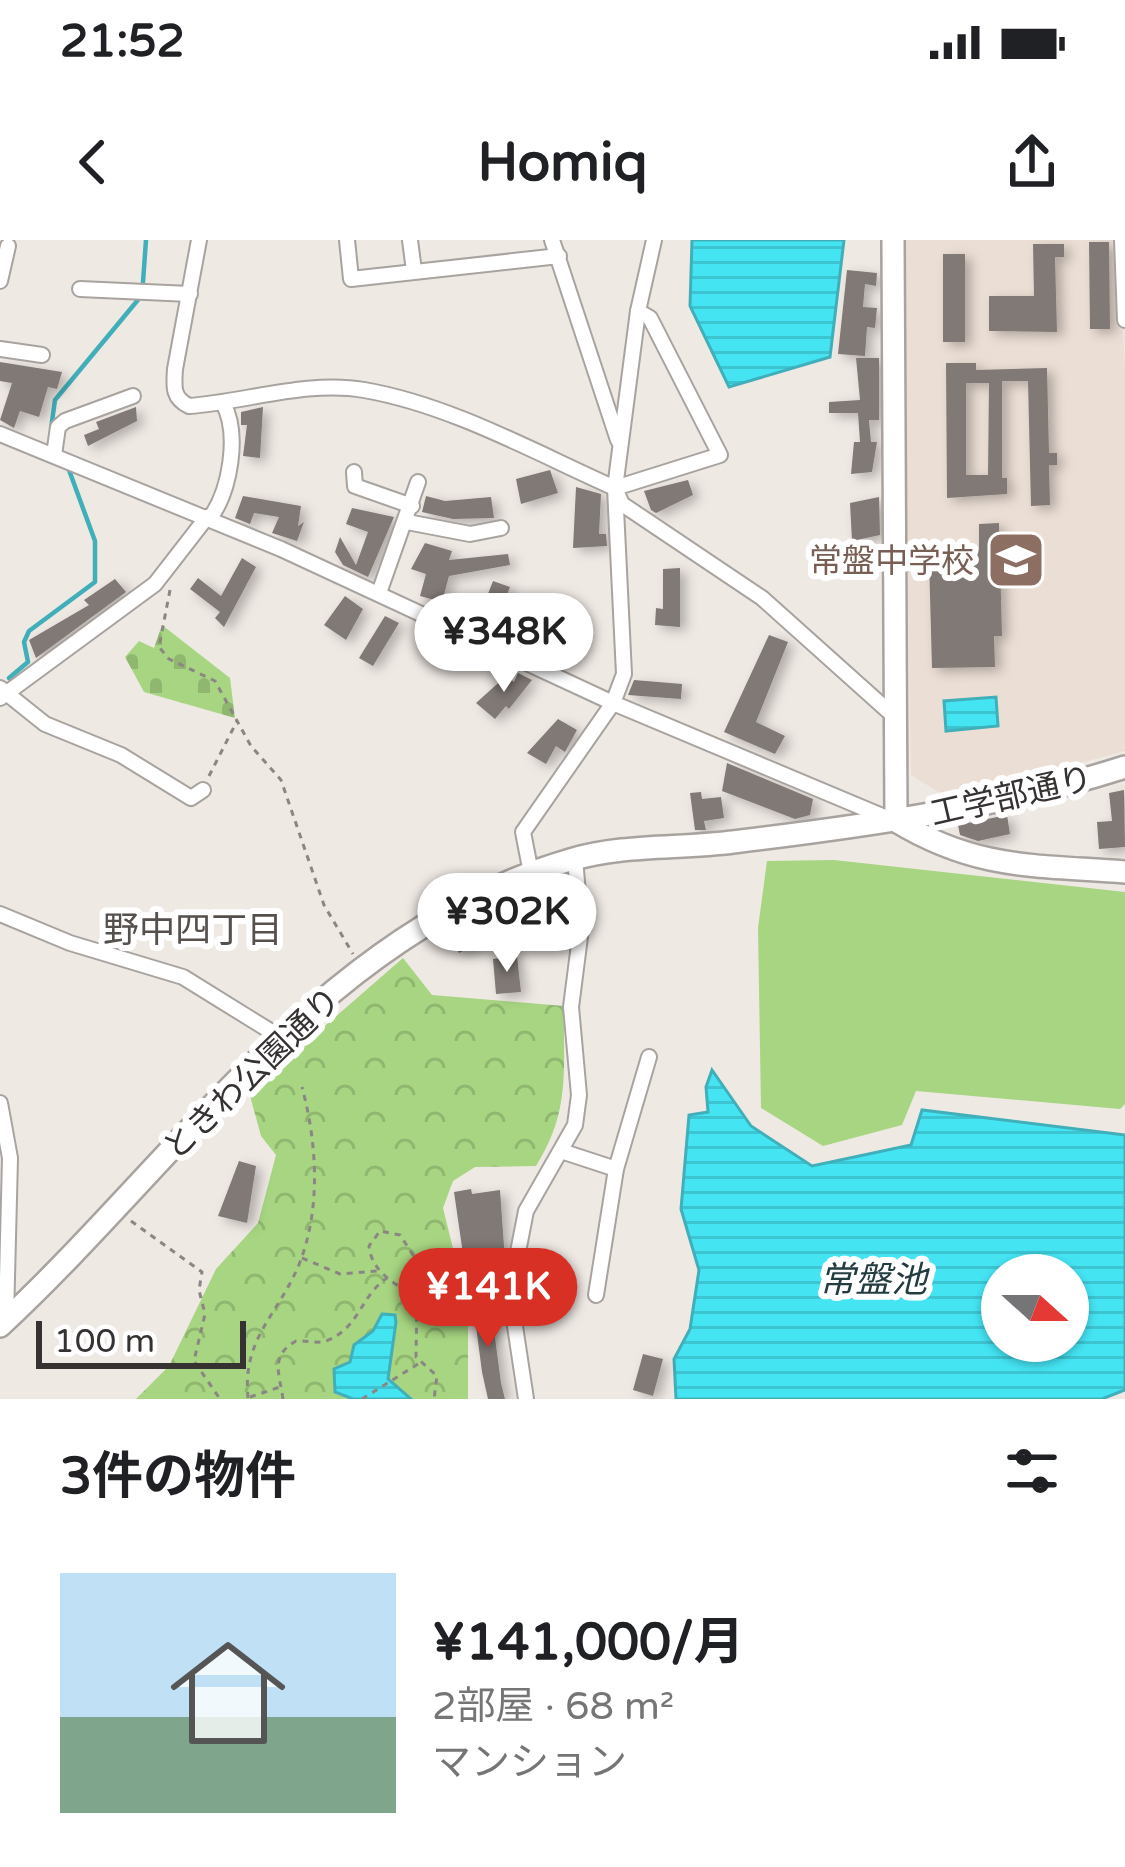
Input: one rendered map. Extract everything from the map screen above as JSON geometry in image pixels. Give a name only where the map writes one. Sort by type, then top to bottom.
[{"type":"street","points":[[199,240],[173,389],[189,406],[280,393],[362,389],[458,420],[615,488],[720,455],[650,318],[638,310]]},
{"type":"street","points":[[347,240],[351,279],[559,256]]},
{"type":"street","points":[[410,240],[414,271]]},
{"type":"street","points":[[552,240],[620,447]]},
{"type":"street","points":[[531,873],[523,832],[613,703],[624,674],[615,488],[638,310],[654,240]]},
{"type":"street","points":[[893,240],[896,821]]},
{"type":"street","points":[[1122,240],[1125,320]]},
{"type":"street","points":[[0,281],[13,254]]},
{"type":"street","points":[[86,293],[190,294]]},
{"type":"street","points":[[0,349],[42,356]]},
{"type":"street","points":[[54,455],[58,428],[65,421],[133,396]]},
{"type":"street","points":[[203,790],[197,799],[191,798],[121,755],[45,724],[2,692],[169,570],[208,517],[229,464],[231,424],[223,404]]},
{"type":"street","points":[[0,434],[208,517],[613,703],[842,803],[896,821],[942,848],[987,861],[1125,872]]},
{"type":"street","points":[[348,481],[412,506]]},
{"type":"street","points":[[379,593],[418,482]]},
{"type":"street","points":[[615,488],[622,504],[762,598],[896,718]]},
{"type":"street","points":[[406,522],[470,534],[501,528]]},
{"type":"street","name":"工学部通り","points":[[896,821],[1010,800],[1125,767]]},
{"type":"street","name":"ときわ公園通り","points":[[3,1324],[197,1120],[361,967],[409,934],[531,873],[574,858],[896,821]]},
{"type":"street","points":[[526,1399],[510,1292],[526,1211],[574,1124],[579,1095],[572,1007],[581,929],[574,858]]},
{"type":"street","points":[[0,914],[70,943],[183,977],[283,1040]]},
{"type":"street","points":[[596,1295],[616,1168],[649,1058]]},
{"type":"street","points":[[0,1103],[10,1158],[3,1324]]},
{"type":"street","points":[[561,1151],[616,1168]]},
{"type":"path","points":[[169,570],[170,594],[159,647],[170,659],[215,681],[251,746],[281,780],[324,905],[361,967]]},
{"type":"path","points":[[203,790],[238,720]]},
{"type":"path","points":[[281,1386],[248,1399],[248,1354],[302,1258],[316,1170],[314,1133],[302,1088]]},
{"type":"path","points":[[124,1216],[202,1272],[199,1290],[205,1314],[194,1361],[220,1399]]},
{"type":"path","points":[[403,1287],[417,1261],[390,1231],[380,1232],[369,1246],[380,1270],[387,1277],[417,1296],[420,1307],[414,1332],[420,1363],[437,1376],[434,1399]]},
{"type":"path","points":[[302,1258],[340,1274],[380,1270]]},
{"type":"path","points":[[283,1399],[276,1367],[288,1346],[304,1340],[323,1343],[357,1321],[369,1289],[387,1277]]},
{"type":"path","points":[[362,1399],[420,1363]]},
{"type":"shaded area","name":"常盤中学校","points":[[902,240],[1119,240],[1125,369],[1125,751],[1022,779],[940,793],[911,775]]},
{"type":"green space","points":[[162,625],[230,678],[235,718],[144,692],[125,657],[139,641],[154,648]]},
{"type":"green space","points":[[834,860],[1125,892],[1125,1104],[1120,1109],[916,1091],[902,1125],[823,1146],[761,1108],[758,928],[767,861]]},
{"type":"green space","points":[[403,958],[432,995],[564,1006],[560,1108],[536,1166],[475,1167],[453,1181],[443,1208],[468,1309],[468,1399],[136,1399],[169,1366],[216,1269],[258,1223],[276,1155],[261,1136],[249,1092]]},
{"type":"water","points":[[692,240],[844,240],[830,357],[729,387],[690,306]]},
{"type":"water","points":[[996,697],[998,726],[946,731],[944,701]]},
{"type":"water","name":"常盤池","points":[[712,1070],[751,1126],[812,1166],[911,1145],[922,1110],[1125,1135],[1125,1390],[1102,1399],[676,1399],[674,1359],[690,1329],[699,1270],[681,1209],[689,1115],[708,1112],[706,1087]]},
{"type":"water","points":[[382,1314],[395,1315],[396,1322],[388,1379],[411,1399],[353,1399],[335,1392],[334,1369],[350,1362],[354,1345],[373,1331]]},
{"type":"building","points":[[1089,242],[1109,242],[1110,329],[1090,329]]},
{"type":"building","points":[[1033,244],[1064,244],[1064,257],[1055,257],[1057,332],[989,331],[989,296],[1034,296]]},
{"type":"building","points":[[943,254],[965,254],[965,342],[943,342]]},
{"type":"building","points":[[847,270],[877,273],[876,286],[865,284],[863,307],[877,308],[875,328],[867,327],[865,356],[838,354]]},
{"type":"building","points":[[856,358],[879,358],[879,420],[869,420],[871,442],[877,442],[872,472],[851,474],[854,442],[860,442],[858,413],[829,413],[829,402],[860,400]]},
{"type":"building","points":[[0,362],[62,372],[57,389],[48,387],[39,417],[20,411],[14,428],[0,420],[12,383],[0,381]]},
{"type":"building","points":[[946,363],[976,363],[976,370],[1047,368],[1049,453],[1057,453],[1057,465],[1049,465],[1050,505],[1031,506],[1028,381],[1002,381],[1002,478],[1007,478],[1007,494],[947,498]],"holes":[[[966,383],[989,383],[988,475],[966,475]]]},
{"type":"building","points":[[136,407],[137,421],[88,446],[84,435],[99,429],[96,422]]},
{"type":"building","points":[[263,407],[260,458],[243,456],[247,425],[241,425],[241,412]]},
{"type":"building","points":[[550,470],[558,493],[521,504],[516,479]]},
{"type":"building","points":[[688,480],[693,495],[656,513],[651,510],[644,491]]},
{"type":"building","points":[[576,487],[601,494],[599,534],[606,534],[607,546],[573,548]]},
{"type":"building","points":[[243,496],[301,506],[298,526],[304,522],[297,541],[272,533],[279,517],[254,513],[250,524],[235,518]]},
{"type":"building","points":[[426,496],[445,501],[491,497],[494,518],[453,519],[422,512]]},
{"type":"building","points":[[879,497],[880,535],[852,541],[850,503]]},
{"type":"building","points":[[352,508],[394,517],[368,577],[343,565],[335,552],[340,537],[356,565],[368,532],[346,524]]},
{"type":"building","points":[[999,523],[1002,636],[994,636],[995,667],[932,668],[929,558],[979,550],[979,524]]},
{"type":"building","points":[[425,543],[452,551],[449,560],[508,554],[510,565],[449,576],[442,602],[420,596],[426,574],[411,569]]},
{"type":"building","points":[[242,558],[256,567],[224,627],[215,618],[220,612],[190,589],[198,578],[221,596]]},
{"type":"building","points":[[680,568],[680,627],[655,625],[656,608],[663,609],[663,569]]},
{"type":"building","points":[[115,579],[126,592],[36,658],[29,640],[89,605],[84,600]]},
{"type":"building","points":[[493,581],[510,587],[494,628],[477,622]]},
{"type":"building","points":[[345,596],[363,609],[346,640],[324,625]]},
{"type":"building","points":[[385,616],[399,623],[373,666],[359,658]]},
{"type":"building","points":[[769,635],[788,642],[756,722],[785,736],[775,754],[724,732]]},
{"type":"building","points":[[518,673],[532,680],[495,719],[476,703],[506,676],[514,682]]},
{"type":"building","points":[[634,680],[682,684],[681,699],[628,695]]},
{"type":"building","points":[[558,719],[577,730],[565,752],[556,746],[546,764],[527,753]]},
{"type":"building","points":[[727,763],[813,799],[810,815],[795,819],[722,791]]},
{"type":"building","points":[[1124,790],[1125,847],[1099,849],[1097,822],[1112,821],[1109,793]]},
{"type":"building","points":[[701,792],[702,799],[721,797],[724,818],[704,821],[706,830],[695,830],[690,793]]},
{"type":"building","points":[[1007,815],[1010,834],[978,841],[960,835],[958,825]]},
{"type":"building","points":[[560,880],[567,900],[459,953],[450,932]]},
{"type":"building","points":[[517,956],[521,992],[496,994],[493,959]]},
{"type":"building","points":[[239,1161],[256,1166],[247,1223],[218,1216]]},
{"type":"building","points":[[471,1189],[472,1194],[500,1190],[505,1260],[464,1261],[454,1192]]},
{"type":"building","points":[[490,1300],[505,1399],[488,1399],[482,1372],[473,1303]]},
{"type":"building","points":[[643,1354],[663,1359],[653,1396],[633,1390]]},
{"type":"waterway","points":[[143,282],[146,240]]},
{"type":"waterway","points":[[51,429],[55,400],[142,295]]},
{"type":"waterway","points":[[9,678],[28,662],[24,642],[29,631],[95,582],[95,541],[69,470]]},
{"type":"place","name":"常盤中学校","points":[[1016,560]]},
{"type":"district","name":"野中四丁目","points":[[193,929]]}]
